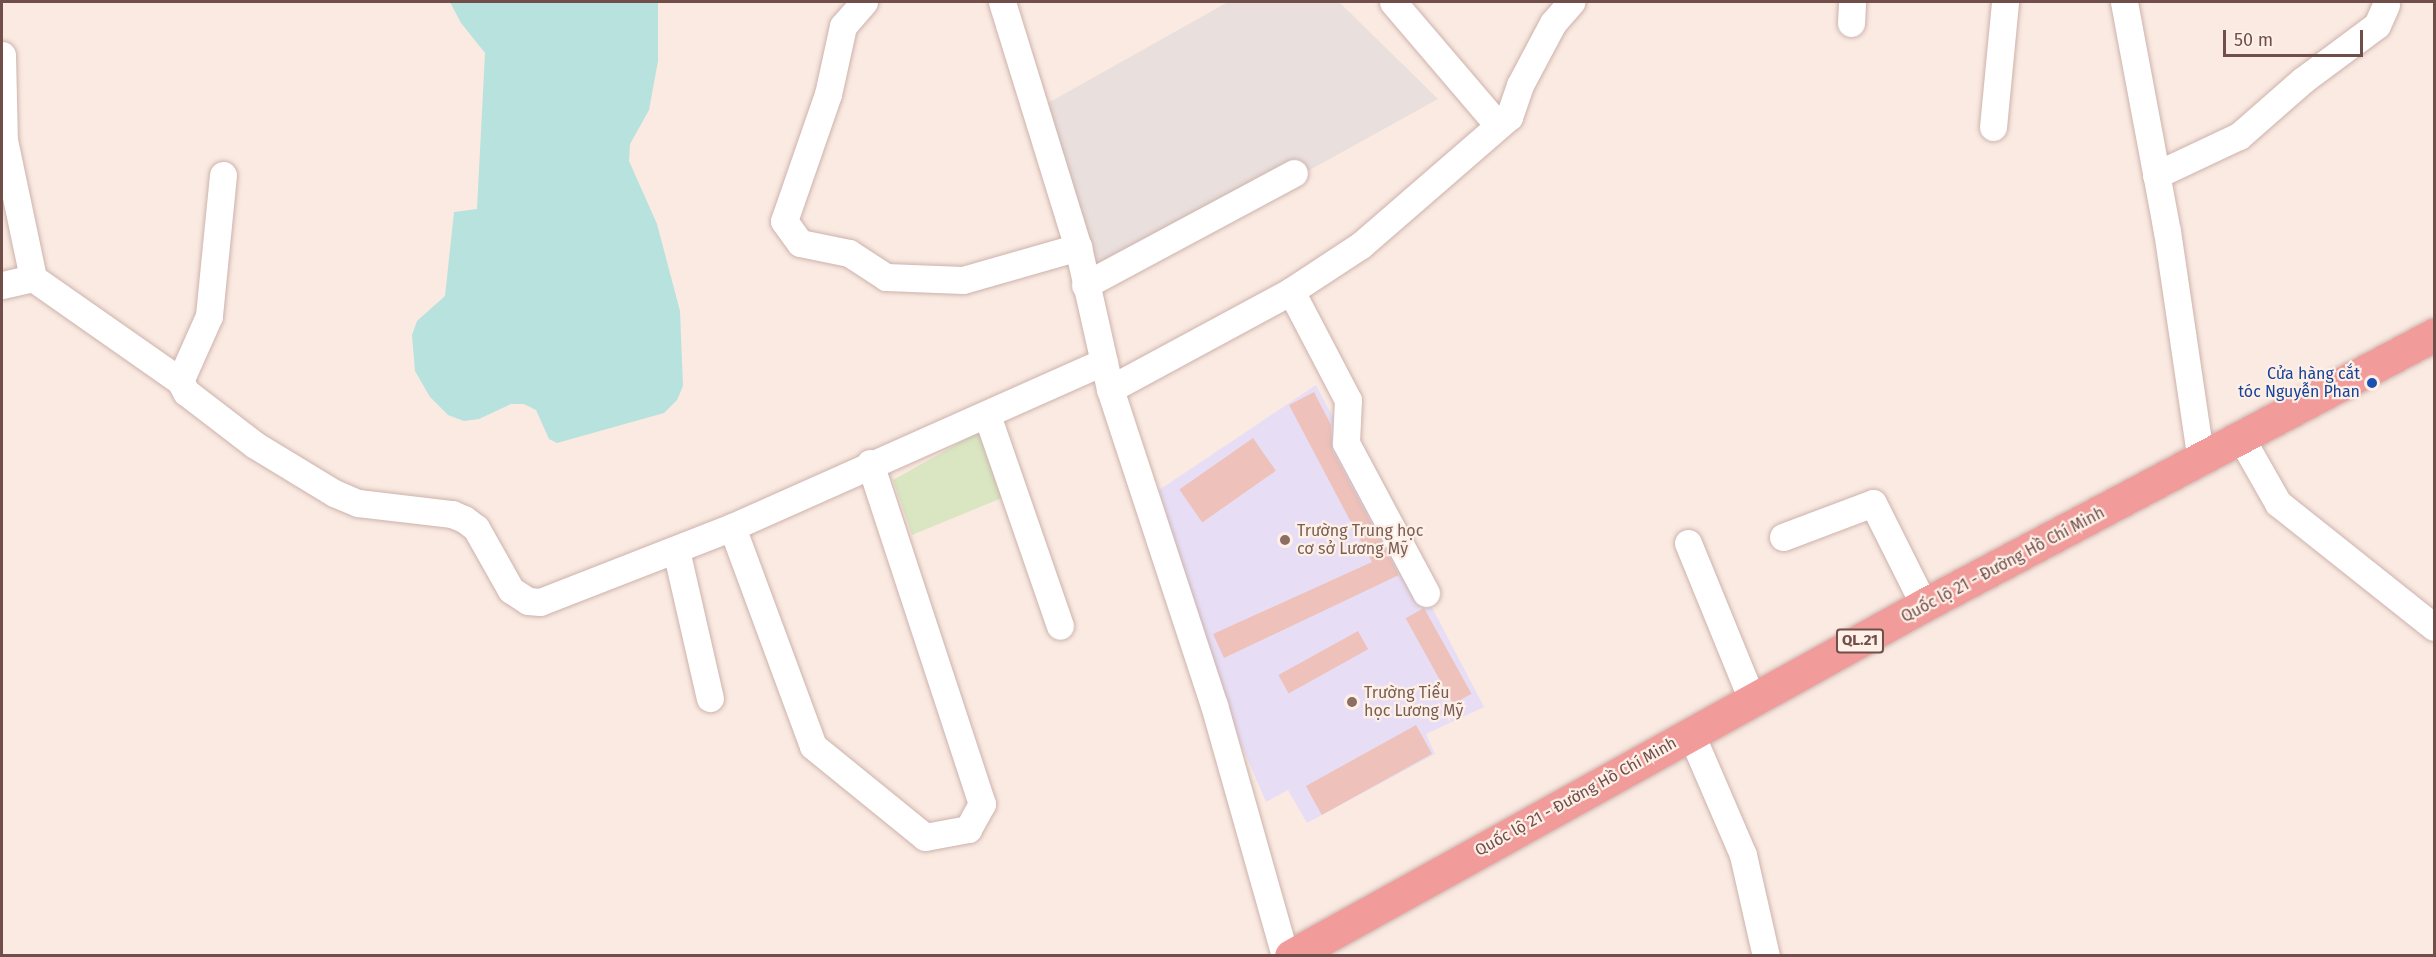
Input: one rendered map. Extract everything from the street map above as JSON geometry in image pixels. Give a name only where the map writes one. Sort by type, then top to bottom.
[{"type":"highway","name":"Quốc lộ 21 - Đường Hồ Chí Minh","points":[[1291,956],[1924,605],[2201,462],[2241,438],[2434,335]]},
{"type":"street","points":[[864,2],[843,26],[828,94],[784,221],[800,243],[849,253],[886,278],[963,280],[1078,247]]},
{"type":"street","points":[[1002,2],[1078,247],[1110,389],[1214,705],[1285,956]]},
{"type":"street","points":[[1394,2],[1498,125]]},
{"type":"street","points":[[1110,389],[1291,291],[1361,245],[1509,117],[1520,85],[1553,23],[1571,2]]},
{"type":"street","points":[[1993,127],[2005,2]]},
{"type":"street","points":[[2124,2],[2156,175],[2201,462]]},
{"type":"street","points":[[2156,175],[2239,136],[2256,124],[2303,80],[2377,24],[2386,5]]},
{"type":"street","points":[[2,55],[4,140],[33,278],[180,381],[197,402],[255,445],[334,493],[358,503],[452,514],[464,519],[476,528],[511,590],[528,601],[540,602],[732,527],[870,463],[987,415],[1104,361]]},
{"type":"street","points":[[1085,285],[1294,173]]},
{"type":"street","points":[[180,381],[209,316],[224,175]]},
{"type":"street","points":[[2,285],[33,278]]},
{"type":"street","points":[[1291,291],[1348,400],[1346,443],[1426,593]]},
{"type":"street","points":[[987,415],[1060,626]]},
{"type":"street","points":[[2241,438],[2278,503],[2434,627]]},
{"type":"street","points":[[732,527],[813,746],[925,837],[968,829],[982,804],[870,463]]},
{"type":"street","points":[[1783,537],[1873,503],[1924,605]]},
{"type":"street","points":[[1688,543],[1752,700]]},
{"type":"street","points":[[676,550],[710,698]]},
{"type":"street","points":[[1691,734],[1743,855],[1766,956]]},
{"type":"shaded area","points":[[1228,2],[1339,2],[1438,99],[1100,286],[1041,107]]},
{"type":"shaded area","points":[[1316,385],[1484,707],[1426,734],[1435,754],[1307,823],[1288,790],[1266,802],[1221,697],[1159,490]]},
{"type":"green space","points":[[984,429],[1009,495],[912,535],[893,480]]},
{"type":"water","points":[[450,2],[658,2],[658,61],[649,110],[630,144],[629,161],[657,224],[680,311],[683,386],[677,400],[664,413],[557,443],[549,439],[536,410],[524,404],[511,404],[479,419],[464,421],[448,415],[430,397],[415,371],[412,335],[417,321],[445,296],[454,212],[477,209],[485,53],[461,23]]},
{"type":"building","points":[[1314,392],[1331,425],[1332,450],[1399,575],[1224,658],[1213,634],[1372,562],[1289,405]]},
{"type":"building","points":[[1253,438],[1276,471],[1202,522],[1179,490]]},
{"type":"building","points":[[1424,608],[1472,694],[1453,704],[1406,618]]},
{"type":"building","points":[[1358,631],[1368,649],[1289,693],[1278,675]]},
{"type":"building","points":[[1416,725],[1432,754],[1322,815],[1306,786]]},
{"type":"place","name":"Cửa hàng cắt tóc Nguyễn Phan","points":[[2372,383]]},
{"type":"place","name":"Trường Trung học cơ sở Lương Mỹ","points":[[1285,540]]},
{"type":"place","name":"Trường Tiểu học Lương Mỹ","points":[[1352,702]]}]
